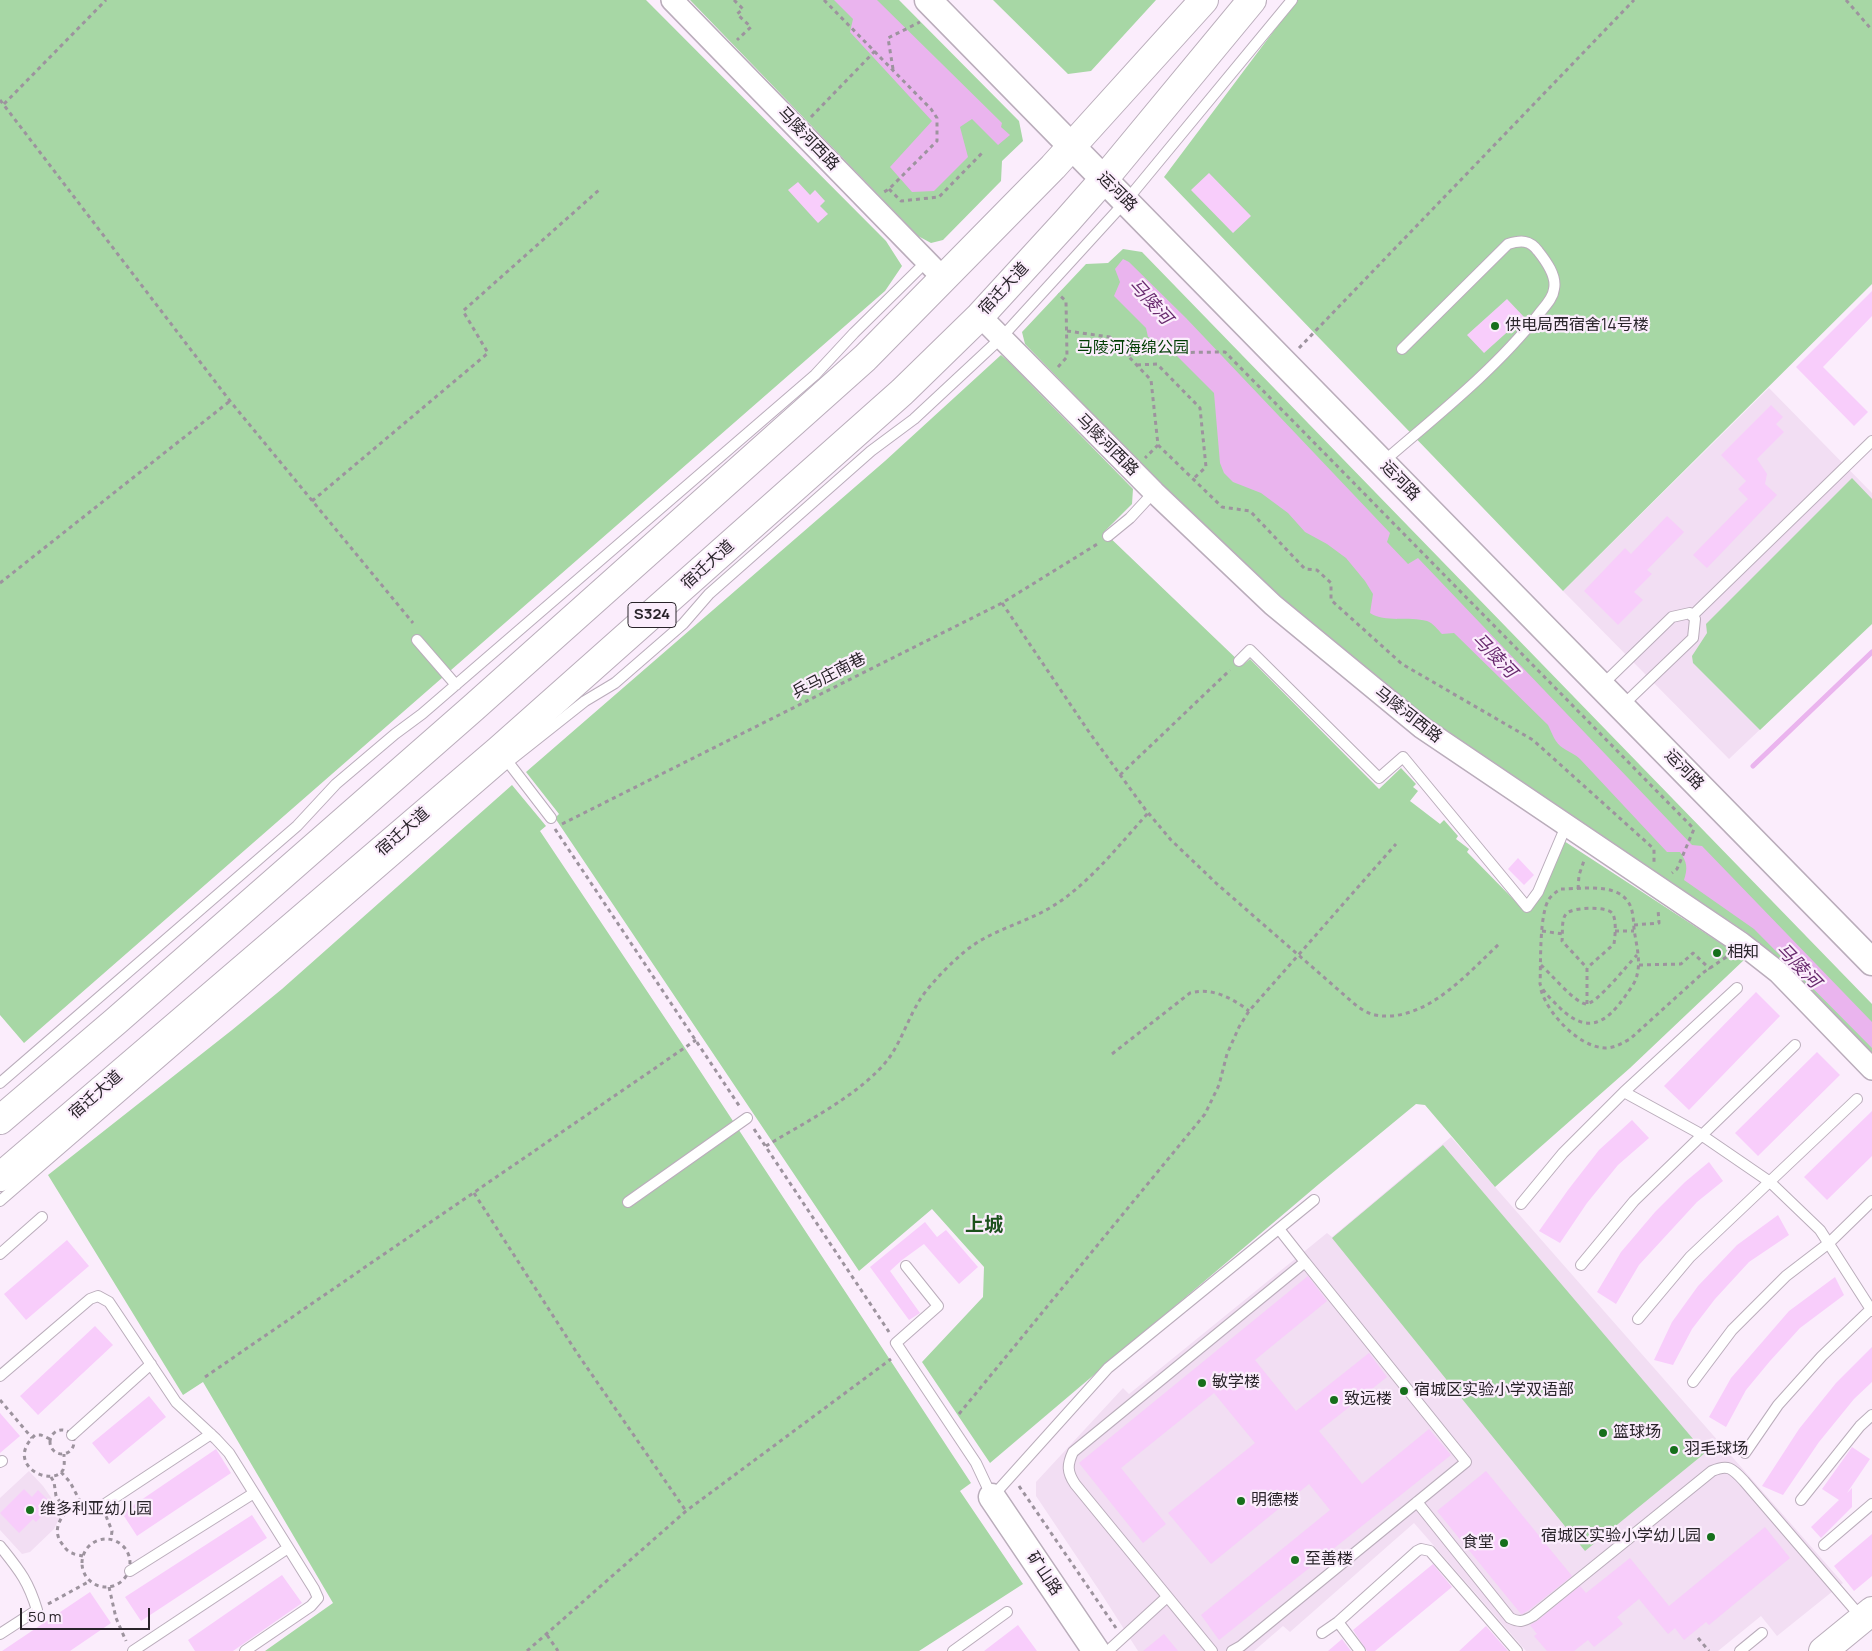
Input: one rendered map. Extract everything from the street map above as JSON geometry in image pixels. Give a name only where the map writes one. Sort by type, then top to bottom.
[{"type":"main road","name":"S324","points":[[0,1120],[124,1014],[488,695],[865,358],[935,269],[1071,147],[1204,0]]},
{"type":"main road","name":"宿迁大道","points":[[0,1177],[499,750],[902,392],[980,316],[1104,179],[1252,0]]},
{"type":"main road","points":[[1823,1651],[1868,1620]]},
{"type":"main road","points":[[1847,1651],[1868,1620]]},
{"type":"street","name":"马陵河西路","points":[[672,0],[935,269]]},
{"type":"street","name":"运河路","points":[[928,0],[1872,962]]},
{"type":"street","name":"马陵河西路","points":[[980,316],[1154,492],[1273,605],[1421,727],[1741,943],[1778,972],[1872,1069]]},
{"type":"street","name":"矿山路","points":[[992,1497],[1096,1651]]},
{"type":"lane","points":[[0,1202],[508,762],[585,701],[615,683],[683,624],[708,594],[870,451],[914,419],[1000,338],[1126,201],[1292,0]]},
{"type":"lane","points":[[1383,463],[1467,389],[1527,329],[1549,301],[1555,289],[1553,276],[1546,262],[1537,249],[1528,242],[1519,241],[1508,244],[1402,349]]},
{"type":"lane","points":[[0,1083],[297,826],[336,784],[456,685],[815,375],[854,333],[935,269]]},
{"type":"lane","points":[[1692,616],[1872,441]]},
{"type":"lane","points":[[1108,536],[1130,518],[1154,492]]},
{"type":"lane","points":[[1601,686],[1672,617],[1690,613],[1695,619],[1693,638],[1622,707]]},
{"type":"lane","points":[[417,640],[456,685]]},
{"type":"lane","points":[[1239,661],[1250,650],[1379,778],[1403,757],[1527,907],[1538,892],[1566,826]]},
{"type":"lane","points":[[508,762],[553,823]]},
{"type":"lane","points":[[1521,1204],[1563,1154],[1624,1092],[1737,988]]},
{"type":"lane","points":[[1581,1265],[1634,1201],[1795,1045]]},
{"type":"lane","points":[[1624,1092],[1702,1135],[1770,1182],[1820,1230],[1872,1309],[1822,1356],[1778,1405],[1745,1452]]},
{"type":"lane","points":[[1638,1319],[1690,1257],[1857,1099]]},
{"type":"lane","points":[[628,1202],[747,1118]]},
{"type":"lane","points":[[906,1266],[938,1306],[899,1347],[976,1463],[992,1497],[1108,1368],[1314,1200]]},
{"type":"lane","points":[[1693,1382],[1732,1330],[1786,1276],[1829,1243],[1872,1201]]},
{"type":"lane","points":[[0,1254],[42,1217]]},
{"type":"lane","points":[[1232,1651],[1241,1646],[1466,1462],[1279,1228]]},
{"type":"lane","points":[[1212,1651],[1075,1484],[1069,1475],[1067,1466],[1073,1452],[1305,1262]]},
{"type":"lane","points":[[0,1376],[90,1299],[98,1296],[108,1302],[176,1402],[211,1434],[228,1453],[318,1598],[312,1606],[245,1651]]},
{"type":"lane","points":[[72,1435],[151,1364]]},
{"type":"lane","points":[[1802,1500],[1860,1426],[1872,1415]]},
{"type":"lane","points":[[99,1508],[211,1434]]},
{"type":"lane","points":[[1417,1502],[1510,1618],[1518,1622],[1533,1616],[1712,1472],[1722,1467],[1728,1467],[1744,1481],[1868,1620]]},
{"type":"lane","points":[[130,1571],[254,1493]]},
{"type":"lane","points":[[1824,1545],[1872,1504]]},
{"type":"lane","points":[[0,1546],[23,1575],[37,1610],[0,1634]]},
{"type":"lane","points":[[130,1647],[288,1548]]},
{"type":"lane","points":[[1322,1633],[1338,1622],[1417,1551],[1426,1549],[1430,1551],[1517,1651]]},
{"type":"lane","points":[[1108,1651],[1167,1597]]},
{"type":"lane","points":[[953,1651],[1007,1612]]},
{"type":"lane","points":[[1338,1622],[1360,1651]]},
{"type":"lane","points":[[1740,1651],[1762,1633]]},
{"type":"path","points":[[4,104],[106,0]]},
{"type":"path","points":[[724,53],[751,27],[737,14],[743,9],[734,0]]},
{"type":"path","points":[[824,0],[893,69],[937,118],[937,141],[889,189],[901,202],[939,198],[983,152]]},
{"type":"path","points":[[1285,363],[1634,0]]},
{"type":"path","points":[[1846,0],[1872,30]]},
{"type":"path","points":[[893,69],[888,38],[914,25]]},
{"type":"path","points":[[798,129],[875,51]]},
{"type":"path","points":[[0,100],[230,401],[413,623]]},
{"type":"path","points":[[312,501],[488,354],[463,311],[599,190]]},
{"type":"path","points":[[1054,290],[1066,301],[1067,357],[1058,367]]},
{"type":"path","points":[[1067,331],[1110,337],[1151,380],[1158,445],[1222,507],[1250,510],[1305,569],[1316,570],[1331,583],[1331,600],[1402,664],[1533,740],[1654,849],[1659,923],[1634,925]]},
{"type":"path","points":[[1127,356],[1139,353],[1225,352],[1694,829],[1677,869]]},
{"type":"path","points":[[1137,365],[1156,364],[1200,408],[1206,467],[1193,479]]},
{"type":"path","points":[[0,583],[230,401]]},
{"type":"path","points":[[1133,470],[1158,445]]},
{"type":"path","name":"兵马庄南巷","points":[[553,823],[1002,602],[1108,536]]},
{"type":"path","points":[[1002,602],[1089,732],[1148,813],[1171,840],[1217,884],[1358,1007],[1374,1015],[1404,1014],[1421,1008],[1456,985],[1500,943]]},
{"type":"path","points":[[1120,775],[1239,661]]},
{"type":"path","points":[[766,1146],[853,1092],[871,1078],[889,1057],[922,998],[947,968],[965,951],[997,930],[1028,920],[1055,905],[1106,860],[1148,813]]},
{"type":"path","points":[[527,1651],[686,1510],[899,1347],[553,823]]},
{"type":"path","points":[[1578,889],[1579,874],[1592,843]]},
{"type":"path","points":[[950,1424],[1205,1114],[1219,1085],[1231,1045],[1239,1027],[1250,1011],[1396,844]]},
{"type":"path","points":[[1540,984],[1542,989],[1566,1014],[1574,1020],[1590,1024],[1604,1019],[1617,1008],[1637,977],[1639,965],[1629,901],[1618,893],[1604,890],[1561,889],[1554,893],[1549,900],[1543,915],[1540,984],[1546,1002],[1560,1022],[1581,1040],[1594,1046],[1606,1048],[1618,1046],[1630,1039],[1704,972],[1723,960],[1741,943]]},
{"type":"path","points":[[1587,968],[1614,944],[1614,918],[1612,913],[1602,909],[1570,910],[1564,918],[1562,941],[1587,968],[1587,1004]]},
{"type":"path","points":[[1542,931],[1563,934]]},
{"type":"path","points":[[1614,931],[1634,931]]},
{"type":"path","points":[[1639,965],[1681,964],[1692,953],[1710,969]]},
{"type":"path","points":[[1541,964],[1577,999],[1587,1004],[1600,996],[1637,955]]},
{"type":"path","points":[[1112,1054],[1190,993],[1201,990],[1227,996],[1250,1011]]},
{"type":"path","points":[[205,1378],[696,1040]]},
{"type":"path","points":[[474,1193],[577,1353],[686,1510]]},
{"type":"path","points":[[0,1400],[32,1438]]},
{"type":"path","points":[[50,1438],[35,1435],[24,1449],[24,1457],[30,1468],[37,1473],[51,1477],[61,1472],[64,1468],[64,1454]]},
{"type":"path","points":[[61,1472],[70,1482],[81,1503]]},
{"type":"path","points":[[1012,1476],[1123,1638]]},
{"type":"path","points":[[51,1477],[54,1482],[56,1496],[66,1511]]},
{"type":"path","points":[[83,1556],[70,1553],[61,1544],[57,1534],[58,1522],[66,1511],[81,1503],[93,1503],[106,1516],[110,1524],[112,1531],[111,1539]]},
{"type":"path","points":[[111,1539],[125,1547],[131,1562],[130,1571],[122,1582],[109,1588],[96,1585],[90,1581],[83,1570],[83,1556],[86,1549],[97,1540],[111,1539]]},
{"type":"path","points":[[37,1610],[90,1581]]},
{"type":"path","points":[[109,1588],[116,1618],[130,1647]]},
{"type":"path","points":[[547,1635],[558,1651]]},
{"type":"path","points":[[1698,1638],[1710,1651]]},
{"type":"shaded area","points":[[1769,388],[1872,493],[1872,623],[1729,759],[1563,591]]},
{"type":"shaded area","name":"宿城区实验小学双语部","points":[[1451,1137],[1843,1583],[1777,1636],[1761,1616],[1718,1651],[1526,1651],[1414,1523],[1290,1632],[1283,1626],[1254,1651],[1138,1651],[1036,1496],[1036,1482],[1123,1388],[1129,1394],[1327,1233],[1332,1237]]},
{"type":"shaded area","name":"维多利亚幼儿园","points":[[29,1471],[43,1486],[62,1513],[54,1529],[30,1552],[22,1554],[0,1530],[0,1498]]},
{"type":"green space","points":[[0,0],[646,0],[886,241],[902,266],[885,291],[24,1043],[0,1015]]},
{"type":"green space","points":[[690,0],[899,0],[1019,121],[1023,141],[1002,161],[1001,181],[943,240],[931,243],[918,236]]},
{"type":"green space","points":[[993,0],[1156,0],[1091,71],[1068,74]]},
{"type":"green space","points":[[1297,0],[1872,0],[1872,284],[1563,591],[1164,177]]},
{"type":"green space","name":"马陵河海绵公园","points":[[1123,249],[1142,252],[1872,1004],[1872,1061],[1747,933],[1411,708],[1298,615],[1196,520],[1025,344],[1022,332],[1086,264],[1108,263]]},
{"type":"green space","points":[[1001,355],[1133,489],[1132,504],[1104,532],[1243,665],[1250,659],[1379,789],[1401,768],[1416,784],[1413,787],[1418,791],[1410,801],[1440,824],[1444,820],[1458,836],[1456,839],[1469,849],[1467,852],[1524,910],[1564,841],[1745,959],[1630,1068],[1495,1187],[1425,1105],[1416,1104],[990,1463],[922,1362],[983,1297],[984,1267],[932,1209],[859,1271],[555,818],[559,814],[526,772],[885,461]]},
{"type":"green space","points":[[1852,478],[1872,499],[1872,624],[1760,730],[1693,663],[1692,656],[1707,633],[1706,624]]},
{"type":"green space","points":[[512,785],[546,826],[540,831],[971,1483],[960,1491],[1023,1584],[919,1651],[265,1651],[333,1603],[203,1382],[183,1395],[48,1175],[282,989]]},
{"type":"green space","points":[[1443,1145],[1705,1453],[1585,1551],[1332,1238]]},
{"type":"water","points":[[834,0],[877,0],[1002,123],[1001,127],[1010,135],[998,145],[972,119],[960,127],[968,157],[934,191],[912,192],[890,167],[932,121],[850,32],[853,19]]},
{"type":"water","name":"马陵河","points":[[1123,259],[1129,262],[1186,318],[1390,533],[1387,542],[1408,564],[1418,558],[1692,845],[1702,846],[1872,1022],[1872,1048],[1754,929],[1684,880],[1686,865],[1680,852],[1667,852],[1580,759],[1558,743],[1548,725],[1454,633],[1442,634],[1427,621],[1390,619],[1370,613],[1373,594],[1346,558],[1327,544],[1305,532],[1288,513],[1261,493],[1233,482],[1224,473],[1220,463],[1214,393],[1173,352],[1159,349],[1158,340],[1148,337],[1146,328],[1114,296],[1120,282],[1115,269]]},
{"type":"building","points":[[1209,173],[1251,216],[1233,233],[1191,190]]},
{"type":"building","points":[[798,182],[810,195],[815,190],[825,201],[820,206],[828,214],[818,223],[788,190]]},
{"type":"building","points":[[1872,291],[1872,316],[1823,367],[1868,412],[1854,426],[1796,367]]},
{"type":"building","name":"供电局西宿舍14号楼","points":[[1507,299],[1524,317],[1484,353],[1467,335]]},
{"type":"building","points":[[1771,405],[1783,417],[1776,424],[1784,432],[1757,459],[1767,474],[1765,484],[1777,495],[1707,568],[1693,555],[1748,499],[1738,489],[1746,481],[1721,455]]},
{"type":"building","points":[[1667,516],[1684,532],[1647,570],[1652,574],[1634,592],[1643,600],[1618,625],[1584,591],[1625,548],[1631,554]]},
{"type":"building","points":[[1518,858],[1534,875],[1524,885],[1508,869]]},
{"type":"building","points":[[1756,992],[1780,1016],[1689,1110],[1664,1086]]},
{"type":"building","points":[[1817,1052],[1840,1075],[1758,1156],[1735,1133]]},
{"type":"building","points":[[1872,1111],[1872,1156],[1827,1200],[1804,1177]]},
{"type":"building","points":[[1632,1120],[1649,1138],[1618,1165],[1587,1203],[1560,1243],[1539,1231],[1599,1150]]},
{"type":"building","points":[[1709,1162],[1723,1181],[1697,1202],[1639,1265],[1616,1304],[1597,1292],[1621,1252],[1655,1212],[1685,1182]]},
{"type":"building","points":[[1778,1215],[1789,1235],[1749,1262],[1715,1299],[1692,1329],[1673,1365],[1654,1360],[1672,1322],[1698,1286],[1737,1245]]},
{"type":"building","points":[[925,1222],[937,1237],[946,1230],[978,1267],[959,1284],[924,1244],[902,1260],[890,1271],[920,1313],[909,1320],[870,1267]]},
{"type":"building","points":[[67,1240],[89,1266],[26,1320],[4,1294]]},
{"type":"building","points":[[1308,1276],[1327,1301],[1255,1360],[1296,1411],[1369,1353],[1387,1377],[1319,1431],[1362,1484],[1429,1429],[1451,1455],[1219,1640],[1201,1615],[1330,1510],[1309,1484],[1211,1564],[1168,1513],[1255,1443],[1214,1393],[1121,1468],[1166,1524],[1143,1543],[1079,1463]]},
{"type":"building","points":[[1835,1277],[1844,1295],[1800,1328],[1770,1361],[1746,1390],[1726,1427],[1709,1417],[1731,1378],[1789,1311]]},
{"type":"building","points":[[95,1326],[113,1345],[38,1415],[20,1396]]},
{"type":"building","points":[[1872,1347],[1872,1382],[1854,1399],[1819,1442],[1783,1495],[1762,1486],[1799,1429],[1836,1383]]},
{"type":"building","points":[[149,1396],[166,1417],[109,1464],[92,1443]]},
{"type":"building","points":[[0,1413],[20,1436],[0,1453]]},
{"type":"building","points":[[1852,1447],[1870,1459],[1847,1493],[1852,1488],[1852,1507],[1821,1538],[1811,1527],[1839,1500],[1822,1489]]},
{"type":"building","points":[[216,1449],[231,1473],[137,1536],[122,1513]]},
{"type":"building","name":"食堂","points":[[1486,1471],[1572,1576],[1522,1614],[1437,1511]]},
{"type":"building","points":[[24,1489],[32,1497],[38,1490],[53,1505],[36,1522],[33,1519],[19,1533],[0,1513]]},
{"type":"building","points":[[252,1515],[267,1538],[141,1621],[125,1597]]},
{"type":"building","points":[[1765,1527],[1790,1558],[1709,1625],[1706,1622],[1684,1640],[1675,1628],[1668,1634],[1639,1599],[1617,1617],[1623,1624],[1594,1647],[1588,1640],[1574,1651],[1547,1651],[1534,1636],[1537,1634],[1530,1625],[1580,1586],[1586,1593],[1630,1558],[1669,1606]]},
{"type":"building","points":[[1872,1534],[1872,1576],[1854,1591],[1834,1566]]},
{"type":"building","points":[[1433,1564],[1452,1587],[1375,1651],[1367,1651],[1353,1630]]},
{"type":"building","points":[[282,1575],[302,1603],[233,1651],[195,1651],[188,1640]]},
{"type":"building","points":[[90,1592],[111,1623],[70,1651],[2,1651]]},
{"type":"building","points":[[1018,1625],[1037,1651],[984,1651]]},
{"type":"building","points":[[1486,1626],[1508,1651],[1459,1651]]},
{"type":"building","points":[[1164,1634],[1178,1651],[1143,1651]]},
{"type":"building","points":[[1342,1639],[1351,1651],[1328,1651]]},
{"type":"waterway","points":[[1753,766],[1872,652]]},
{"type":"place","name":"供电局西宿舍14号楼","points":[[1495,326]]},
{"type":"place","name":"相知","points":[[1717,953]]},
{"type":"place","name":"敏学楼","points":[[1202,1383]]},
{"type":"place","name":"宿城区实验小学双语部","points":[[1404,1391]]},
{"type":"place","name":"致远楼","points":[[1334,1400]]},
{"type":"place","name":"篮球场","points":[[1603,1433]]},
{"type":"place","name":"羽毛球场","points":[[1674,1450]]},
{"type":"place","name":"明德楼","points":[[1241,1501]]},
{"type":"place","name":"维多利亚幼儿园","points":[[30,1510]]},
{"type":"place","name":"宿城区实验小学幼儿园","points":[[1711,1537]]},
{"type":"place","name":"食堂","points":[[1504,1543]]},
{"type":"place","name":"至善楼","points":[[1295,1560]]},
{"type":"district","name":"上城","points":[[984,1226]]}]
